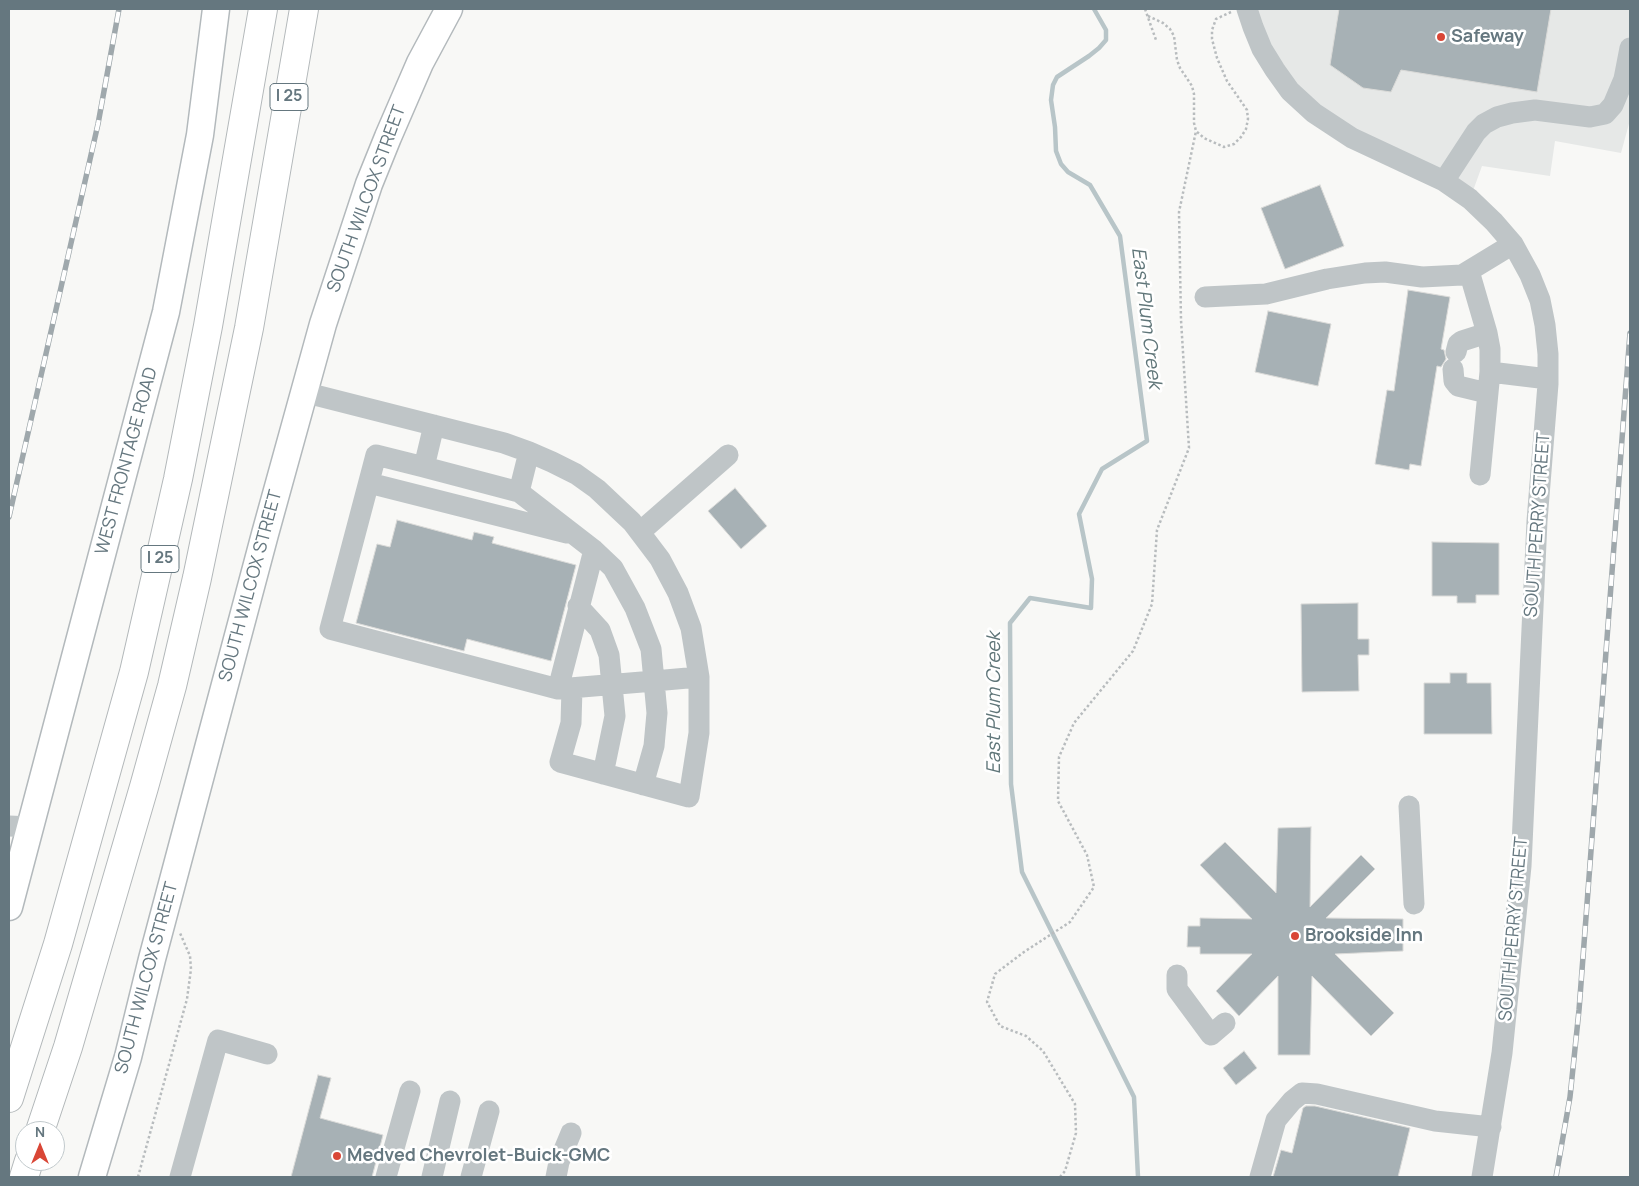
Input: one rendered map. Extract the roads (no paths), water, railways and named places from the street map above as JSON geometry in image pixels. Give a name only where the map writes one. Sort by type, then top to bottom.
[{"type":"highway","points":[[221,258],[257,9]]},
{"type":"highway","name":"I 25","points":[[9,1098],[58,944],[134,672],[178,479],[221,258],[263,9]]},
{"type":"highway","name":"I 25","points":[[43,1121],[101,938],[172,686],[225,448],[249,328],[304,9]]},
{"type":"highway","points":[[273,184],[316,9]]},
{"type":"main road","name":"WEST FRONTAGE ROAD","points":[[9,907],[20,827],[166,312],[199,144],[216,9]]},
{"type":"main road","name":"SOUTH WILCOX STREET","points":[[92,1177],[128,1057],[154,950],[303,392],[323,324],[369,184],[393,123],[420,63],[449,9]]},
{"type":"street","name":"SOUTH PERRY STREET","points":[[1239,10],[1252,27],[1262,49],[1290,91],[1314,113],[1352,138],[1444,181],[1470,199],[1494,222],[1513,244],[1530,275],[1540,300],[1548,354],[1548,379],[1535,555],[1524,826],[1505,1025],[1491,1128],[1482,1177]]},
{"type":"street","points":[[1444,181],[1476,132],[1484,124],[1497,118],[1512,113],[1534,110],[1590,118],[1605,114],[1613,106],[1624,78],[1630,48]]},
{"type":"street","points":[[1205,297],[1266,294],[1327,279],[1365,273],[1385,272],[1430,276],[1462,275],[1513,244]]},
{"type":"street","points":[[1470,271],[1490,349],[1490,372],[1480,475]]},
{"type":"street","points":[[1487,333],[1458,344],[1454,381],[1458,386],[1487,393]]},
{"type":"street","points":[[1490,372],[1548,379]]},
{"type":"street","points":[[303,392],[504,443],[530,452],[576,474],[597,489],[640,532],[660,559],[686,610],[691,628],[699,677],[699,733],[689,797],[560,762],[571,724],[565,689],[578,606],[594,550]]},
{"type":"street","points":[[424,467],[434,425]]},
{"type":"street","points":[[519,492],[530,452]]},
{"type":"street","points":[[643,785],[654,746],[657,712],[654,681],[651,649],[635,608],[613,568],[594,550],[519,492],[376,454],[330,629],[565,689],[612,685],[654,681],[699,677]]},
{"type":"street","points":[[640,532],[728,455]]},
{"type":"street","points":[[368,483],[574,535]]},
{"type":"street","points":[[578,606],[600,630],[608,655],[615,716],[603,774]]},
{"type":"street","points":[[1409,806],[1414,904]]},
{"type":"street","points":[[1177,975],[1177,989],[1212,1035],[1225,1023]]},
{"type":"street","points":[[180,1177],[218,1040],[267,1054]]},
{"type":"street","points":[[386,1177],[410,1091]]},
{"type":"street","points":[[1260,1177],[1276,1120],[1292,1101],[1302,1093],[1317,1094],[1435,1121],[1491,1128]]},
{"type":"street","points":[[432,1177],[450,1101]]},
{"type":"street","points":[[472,1177],[489,1112]]},
{"type":"street","points":[[556,1177],[558,1162],[571,1133]]},
{"type":"waterway","name":"East Plum Creek","points":[[1094,9],[1106,30],[1106,40],[1089,56],[1057,77],[1053,85],[1051,100],[1056,151],[1061,164],[1068,172],[1090,185],[1120,236],[1147,441],[1102,469],[1079,514],[1092,579],[1091,608],[1030,598],[1010,623],[1011,784],[1022,872],[1134,1097],[1138,1177]]},
{"type":"railway","points":[[9,517],[98,124],[119,9]]},
{"type":"railway","points":[[1556,1177],[1570,1097],[1579,1010],[1630,333]]},
{"type":"place","name":"Safeway","points":[[1441,37]]},
{"type":"place","name":"Brookside Inn","points":[[1295,936]]},
{"type":"place","name":"Medved Chevrolet-Buick-GMC","points":[[337,1156]]}]
